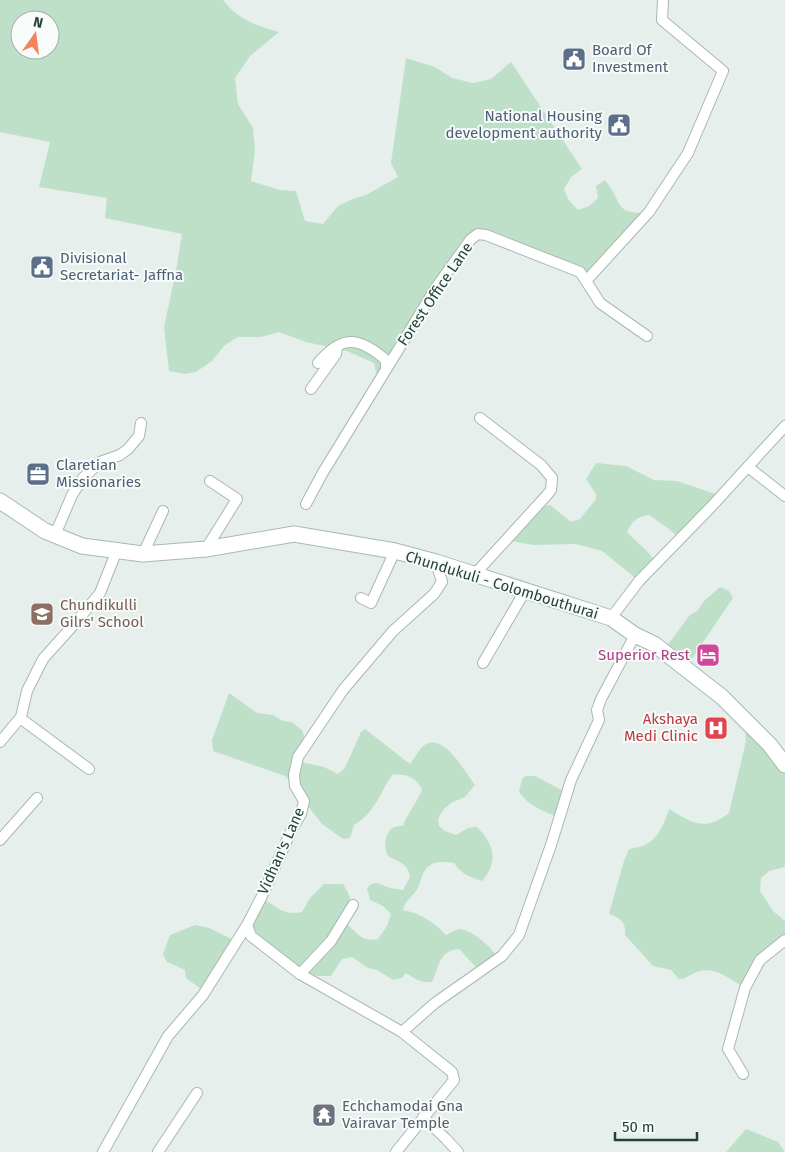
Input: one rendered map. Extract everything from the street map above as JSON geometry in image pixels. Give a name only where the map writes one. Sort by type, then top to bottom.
[{"type":"main road","name":"Chundukuli - Colombouthurai","points":[[0,501],[45,532],[82,546],[143,554],[206,549],[294,534],[395,551],[436,562],[524,592],[611,618],[635,635],[654,644],[722,697],[770,745],[785,765]]},
{"type":"street","points":[[647,336],[600,303],[586,281],[649,212],[688,153],[723,71],[662,20],[663,0]]},
{"type":"street","name":"Forest Office Lane","points":[[306,504],[322,474],[435,289],[471,239],[478,234],[486,235],[580,272],[586,281]]},
{"type":"street","points":[[318,363],[338,344],[346,342],[359,343],[376,351],[386,360],[386,369]]},
{"type":"street","points":[[311,389],[336,354],[338,344]]},
{"type":"street","points":[[474,575],[548,495],[551,490],[552,478],[541,466],[480,418]]},
{"type":"street","points":[[55,535],[72,494],[83,478],[100,462],[128,449],[139,436],[141,423]]},
{"type":"street","points":[[611,618],[639,581],[785,426]]},
{"type":"street","points":[[748,466],[785,496]]},
{"type":"street","points":[[206,549],[237,499],[210,482]]},
{"type":"street","points":[[143,554],[163,511]]},
{"type":"street","points":[[0,742],[20,718],[27,691],[43,659],[100,593],[117,550]]},
{"type":"street","points":[[361,598],[371,603],[395,551]]},
{"type":"street","name":"Vidhan's Lane","points":[[103,1152],[168,1036],[203,995],[261,898],[292,829],[301,814],[304,800],[295,786],[294,775],[298,757],[343,690],[393,631],[434,594],[442,582],[436,562]]},
{"type":"street","points":[[483,663],[524,592]]},
{"type":"street","points":[[402,1032],[435,1003],[502,956],[519,935],[571,780],[599,720],[597,710],[601,699],[635,635]]},
{"type":"street","points":[[20,718],[89,769]]},
{"type":"street","points":[[0,840],[37,798]]},
{"type":"street","points":[[300,974],[331,941],[353,905]]},
{"type":"street","points":[[246,925],[250,936],[300,974],[402,1032],[452,1072],[454,1080],[396,1152]]},
{"type":"street","points":[[743,1074],[728,1049],[745,988],[760,960],[785,940]]},
{"type":"street","points":[[158,1152],[197,1093]]},
{"type":"street","points":[[424,1117],[458,1152]]},
{"type":"green space","points":[[0,0],[223,0],[229,7],[248,21],[279,32],[250,56],[235,78],[238,104],[253,128],[255,150],[251,181],[280,190],[296,191],[305,221],[323,224],[338,206],[366,195],[398,177],[391,163],[406,58],[435,67],[452,78],[473,83],[491,79],[511,62],[582,169],[571,177],[564,189],[568,199],[578,210],[589,206],[598,198],[596,186],[605,180],[624,209],[629,212],[649,212],[586,281],[580,272],[477,234],[378,381],[374,363],[347,351],[306,342],[279,332],[261,337],[238,337],[225,345],[212,361],[196,372],[185,374],[169,371],[164,327],[182,234],[105,218],[107,198],[39,187],[50,142],[0,132]]},
{"type":"green space","points":[[596,463],[626,466],[654,480],[677,481],[721,496],[680,539],[649,515],[638,518],[633,522],[627,532],[656,562],[639,581],[602,551],[575,544],[533,545],[505,540],[535,508],[550,505],[571,522],[580,519],[596,499],[596,494],[586,479]]},
{"type":"green space","points":[[720,587],[729,591],[733,598],[685,669],[663,651],[690,615],[698,610],[704,601]]},
{"type":"green space","points":[[229,693],[257,713],[273,715],[283,721],[292,722],[302,730],[307,744],[297,761],[324,767],[338,774],[345,768],[361,732],[365,729],[410,764],[421,748],[429,743],[437,743],[445,747],[459,762],[475,785],[465,797],[451,803],[443,810],[438,819],[439,826],[445,831],[456,835],[468,828],[477,827],[491,847],[491,867],[482,881],[463,872],[454,863],[434,863],[424,872],[417,889],[406,902],[403,910],[415,913],[426,919],[446,935],[460,929],[471,933],[487,945],[498,958],[482,967],[476,967],[459,949],[452,950],[443,956],[432,982],[418,980],[406,973],[402,978],[393,980],[377,970],[368,968],[352,957],[342,959],[331,976],[318,976],[309,973],[251,936],[247,925],[261,898],[289,913],[302,912],[310,898],[324,884],[343,884],[351,904],[347,924],[364,938],[378,939],[387,926],[391,914],[383,906],[370,900],[367,888],[376,883],[403,890],[410,877],[408,869],[403,864],[389,857],[385,841],[393,828],[403,826],[422,789],[416,781],[409,777],[392,775],[372,809],[354,825],[350,838],[343,839],[322,824],[295,786],[285,776],[213,751],[212,740]]},
{"type":"green space","points":[[744,719],[785,765],[785,867],[769,871],[761,878],[760,891],[773,911],[785,921],[785,940],[760,960],[745,988],[729,978],[710,970],[703,970],[679,979],[671,970],[653,966],[625,935],[625,927],[622,921],[609,914],[629,849],[645,845],[656,836],[663,825],[669,809],[692,821],[706,824],[720,819],[729,813],[746,741]]},
{"type":"green space","points":[[526,776],[535,776],[567,793],[559,818],[537,808],[519,792],[522,779]]},
{"type":"green space","points":[[195,925],[209,928],[236,941],[205,992],[186,978],[185,970],[167,962],[163,954],[170,935]]},
{"type":"green space","points":[[746,1129],[778,1142],[785,1152],[726,1152]]},
{"type":"place","name":"Board Of Investment","points":[[574,59]]},
{"type":"place","name":"National Housing development authority","points":[[619,125]]},
{"type":"place","name":"Divisional Secretariat- Jaffna","points":[[42,267]]},
{"type":"place","name":"Claretian Missionaries","points":[[38,474]]},
{"type":"place","name":"Chundikulli Gilrs' School","points":[[42,614]]},
{"type":"place","name":"Superior Rest","points":[[708,655]]},
{"type":"place","name":"Akshaya Medi Clinic","points":[[716,728]]},
{"type":"place","name":"Echchamodai Gna Vairavar Temple","points":[[324,1115]]}]
